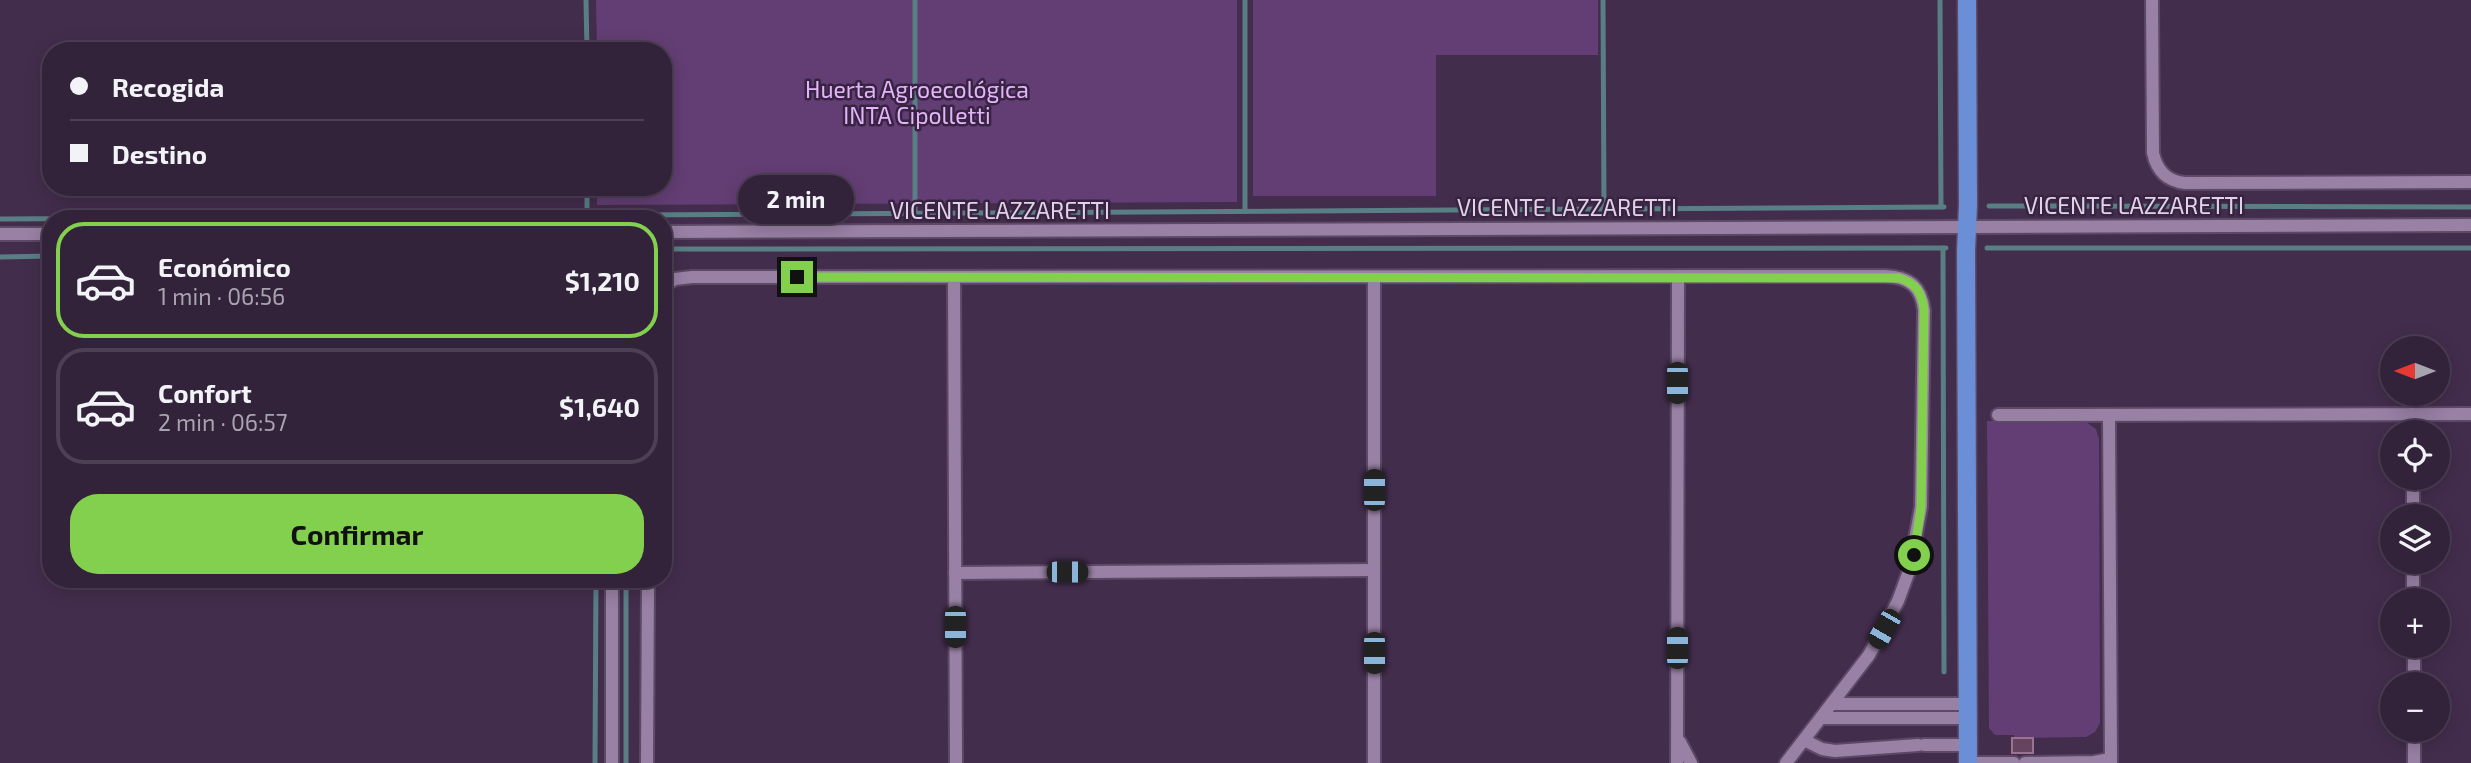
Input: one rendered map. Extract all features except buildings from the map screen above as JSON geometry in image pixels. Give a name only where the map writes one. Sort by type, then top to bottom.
[{"type":"main road","points":[[1967,0],[1968,763]]},
{"type":"street","points":[[2152,0],[2153,153],[2157,167],[2166,177],[2185,183],[2471,182]]},
{"type":"street","name":"VICENTE LAZZARETTI","points":[[672,232],[2471,225]]},
{"type":"street","points":[[0,234],[42,234]]},
{"type":"street","points":[[1374,276],[1374,763]]},
{"type":"street","points":[[1677,763],[1678,276]]},
{"type":"street","points":[[672,281],[692,277],[1892,276],[1912,283],[1920,292],[1924,310],[1921,499],[1914,555],[1905,586],[1862,666],[1786,763]]},
{"type":"street","points":[[954,277],[956,763]]},
{"type":"street","points":[[2412,414],[2412,420]]},
{"type":"street","points":[[1998,415],[2471,414]]},
{"type":"street","points":[[2025,763],[2111,761],[2109,415]]},
{"type":"street","points":[[955,572],[1374,570]]},
{"type":"street","points":[[612,588],[612,763]]},
{"type":"street","points":[[648,588],[648,763]]},
{"type":"street","points":[[1832,704],[1967,711]]},
{"type":"street","points":[[1821,718],[1967,711]]},
{"type":"street","points":[[1677,728],[1683,750],[1691,763]]},
{"type":"street","points":[[1804,740],[1822,749],[1835,751],[1967,745]]},
{"type":"street","points":[[2414,742],[2414,763]]},
{"type":"street","points":[[1968,763],[2014,763]]},
{"type":"green space","name":"Huerta Agroecológica INTA Cipolletti","points":[[596,0],[1237,0],[1237,202],[597,205],[597,196],[672,196],[672,42],[597,42]]},
{"type":"green space","points":[[1253,0],[1598,0],[1598,55],[1436,55],[1436,196],[1253,196]]},
{"type":"green space","points":[[2083,420],[2096,429],[2099,439],[2100,723],[2095,732],[2086,737],[2014,738],[2014,735],[1995,735],[1989,728],[1987,421]]},
{"type":"waterway","points":[[586,0],[587,42]]},
{"type":"waterway","points":[[915,0],[915,213]]},
{"type":"waterway","points":[[1245,0],[1245,211]]},
{"type":"waterway","points":[[1603,0],[1604,209]]},
{"type":"waterway","points":[[1940,0],[1941,207]]},
{"type":"waterway","points":[[587,196],[587,210]]},
{"type":"waterway","points":[[1989,206],[2471,207]]},
{"type":"waterway","points":[[672,215],[1944,207]]},
{"type":"waterway","points":[[0,219],[42,219]]},
{"type":"waterway","points":[[1943,248],[1944,672]]},
{"type":"waterway","points":[[672,249],[1946,248]]},
{"type":"waterway","points":[[1987,248],[2471,248]]},
{"type":"waterway","points":[[0,257],[42,256]]},
{"type":"waterway","points":[[595,763],[596,588]]},
{"type":"waterway","points":[[626,588],[626,763]]},
{"type":"route","points":[[797,277],[1899,278],[1917,287],[1924,310],[1921,507],[1914,555]]}]
